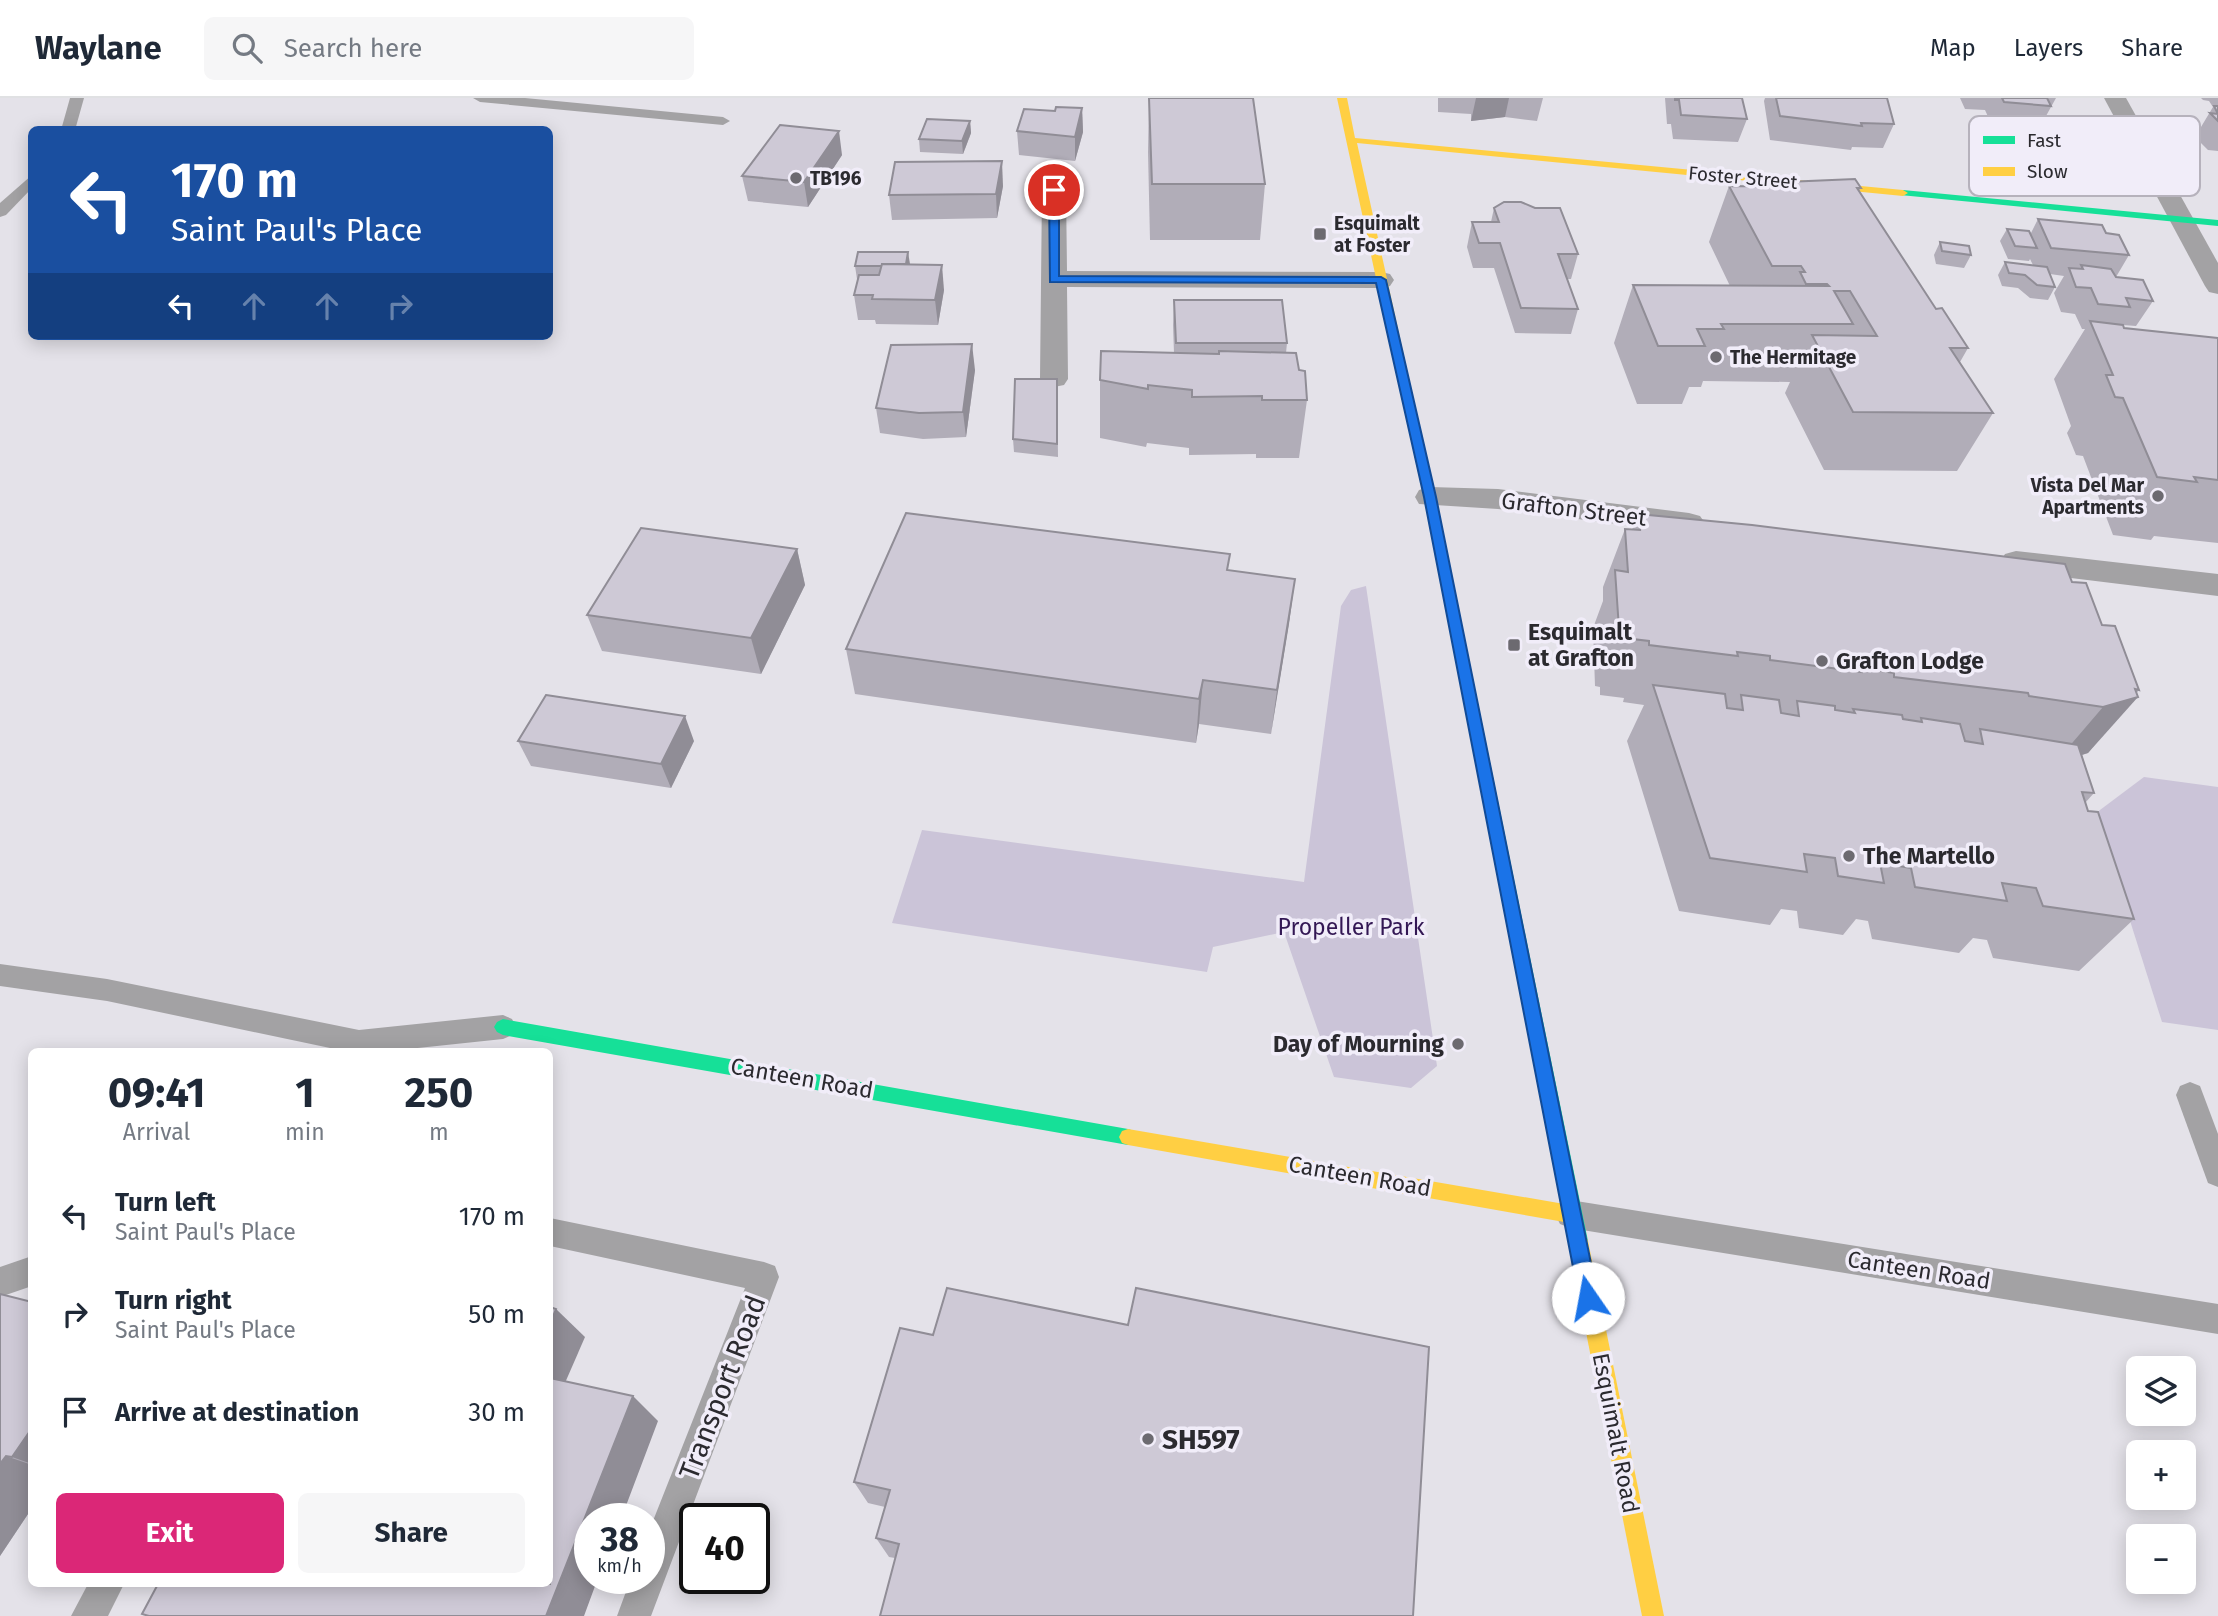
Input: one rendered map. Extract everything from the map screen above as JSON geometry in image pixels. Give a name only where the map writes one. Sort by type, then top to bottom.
[{"type":"street","name":"Esquimalt Road","points":[[1342,98],[1430,497],[1570,1214],[1653,1616]]},
{"type":"street","points":[[2115,98],[2125,116]]},
{"type":"street","name":"Foster Street","points":[[1352,140],[2218,223]]},
{"type":"street","points":[[1054,190],[1054,379]]},
{"type":"street","points":[[2168,196],[2218,286]]},
{"type":"street","points":[[1054,279],[1381,280]]},
{"type":"street","name":"Grafton Street","points":[[1430,497],[1497,499],[1720,526]]},
{"type":"street","points":[[1984,558],[2218,585]]},
{"type":"street","name":"Canteen Road","points":[[503,1027],[1570,1214]]},
{"type":"lane","points":[[69,126],[77,98]]},
{"type":"lane","points":[[480,98],[580,102],[723,121]]},
{"type":"lane","points":[[0,212],[28,183]]},
{"type":"lane","points":[[0,975],[107,989],[359,1042],[503,1027]]},
{"type":"lane","points":[[2190,1095],[2218,1173]]},
{"type":"lane","name":"Canteen Road","points":[[1570,1214],[2218,1319]]},
{"type":"lane","name":"Transport Road","points":[[553,1234],[764,1277],[665,1535]]},
{"type":"lane","points":[[88,1616],[105,1587]]},
{"type":"lane","name":"Transport Road","points":[[634,1616],[642,1594]]},
{"type":"green space","name":"Propeller Park","points":[[1366,586],[1437,1066],[1411,1088],[1334,1077],[1284,932],[1213,947],[1207,972],[892,923],[922,830],[1304,882],[1341,606],[1351,590]]},
{"type":"green space","points":[[2144,777],[2218,787],[2218,1030],[2162,1022],[2096,813]]},
{"type":"building","points":[[1149,98],[1253,98],[1265,184],[1152,184]]},
{"type":"building","points":[[1675,98],[1742,98],[1747,119],[1681,115],[1679,100]]},
{"type":"building","points":[[1776,98],[1887,98],[1894,124],[1861,123],[1862,126],[1780,116]]},
{"type":"building","points":[[2002,98],[2047,98],[2051,106],[2004,102]]},
{"type":"building","points":[[1056,107],[1082,108],[1075,137],[1017,131],[1024,109],[1055,111]]},
{"type":"building","points":[[927,119],[970,121],[962,141],[919,139]]},
{"type":"building","points":[[780,125],[839,131],[804,182],[742,176]]},
{"type":"building","points":[[1002,161],[996,194],[889,195],[895,162]]},
{"type":"building","points":[[1855,179],[1861,188],[1857,188],[1936,309],[1942,308],[1968,348],[1950,348],[1993,413],[1853,412],[1812,335],[1877,336],[1850,291],[1834,291],[1853,324],[1721,324],[1724,329],[1697,329],[1705,346],[1658,346],[1633,285],[1829,286],[1806,284],[1800,272],[1805,272],[1801,266],[1772,266],[1729,186],[1788,187],[1786,182]]},
{"type":"building","points":[[1504,202],[1521,202],[1535,208],[1560,208],[1578,254],[1558,254],[1578,309],[1521,308],[1500,243],[1479,243],[1472,222],[1499,222],[1494,208]]},
{"type":"building","points":[[2038,219],[2102,225],[2106,233],[2119,235],[2129,255],[2051,248]]},
{"type":"building","points":[[2007,229],[2029,231],[2037,248],[2015,246]]},
{"type":"building","points":[[1940,242],[1969,246],[1971,255],[1942,251]]},
{"type":"building","points":[[858,252],[908,252],[906,264],[855,266]]},
{"type":"building","points":[[2005,262],[2047,267],[2055,287],[2037,285],[2025,275],[2009,273]]},
{"type":"building","points":[[882,264],[942,265],[935,300],[872,299],[873,295],[854,295],[859,275],[879,275]]},
{"type":"building","points":[[2081,265],[2111,269],[2116,277],[2143,280],[2153,301],[2126,298],[2130,307],[2098,304],[2091,288],[2076,287],[2069,268],[2083,269]]},
{"type":"building","points":[[1174,300],[1282,300],[1287,343],[1176,343]]},
{"type":"building","points":[[2090,321],[2123,325],[2124,328],[2218,338],[2218,480],[2194,477],[2197,482],[2157,477],[2123,398],[2115,397],[2106,375],[2113,375]]},
{"type":"building","points":[[972,344],[963,412],[919,413],[876,408],[891,345]]},
{"type":"building","points":[[1101,351],[1296,353],[1299,370],[1305,371],[1307,400],[1262,400],[1262,396],[1192,397],[1192,390],[1148,385],[1148,389],[1100,380]]},
{"type":"building","points":[[1015,379],[1057,379],[1057,444],[1013,439]]},
{"type":"building","points":[[906,513],[1230,554],[1227,570],[1295,579],[1277,690],[1203,680],[1199,699],[846,649]]},
{"type":"building","points":[[1638,514],[1752,525],[2065,564],[2072,582],[2086,583],[2102,625],[2115,626],[2139,690],[2135,689],[2138,697],[2103,707],[2029,696],[2028,693],[1894,677],[1894,673],[1862,668],[1862,672],[1770,660],[1770,656],[1737,652],[1738,656],[1649,645],[1649,641],[1624,638],[1624,630],[1619,629],[1615,570],[1628,572],[1625,529],[1640,530]]},
{"type":"building","points":[[641,528],[797,549],[751,638],[587,615]]},
{"type":"building","points":[[1653,685],[1725,694],[1727,708],[1743,710],[1741,695],[1779,700],[1781,713],[1799,716],[1797,701],[1835,706],[1835,710],[1855,713],[1853,709],[1902,715],[1903,719],[1922,722],[1921,718],[1960,724],[1965,741],[1983,744],[1980,729],[2078,745],[2094,793],[2082,792],[2088,811],[2098,812],[2134,919],[2043,906],[2036,888],[2002,883],[2007,901],[1915,887],[1911,868],[1880,863],[1884,883],[1838,876],[1835,858],[1804,854],[1807,872],[1710,858]]},
{"type":"building","points":[[546,695],[685,716],[661,764],[518,741]]},
{"type":"building","name":"SH597","points":[[947,1288],[1128,1325],[1136,1288],[1429,1347],[1413,1616],[880,1616],[899,1544],[876,1538],[890,1490],[854,1482],[900,1328],[933,1335]]},
{"type":"building","points":[[0,1294],[28,1301],[28,1434],[12,1457],[6,1456],[0,1464]]},
{"type":"building","points":[[553,1379],[633,1396],[591,1503],[574,1503],[574,1545],[546,1616],[142,1614],[156,1587],[553,1587]]},
{"type":"traffic: fast","points":[[1903,193],[2218,223]]},
{"type":"traffic: fast","points":[[1438,537],[1578,1241]]},
{"type":"traffic: fast","points":[[503,1027],[1128,1137]]},
{"type":"traffic: slow","points":[[1342,98],[1438,537]]},
{"type":"traffic: slow","points":[[1352,140],[1903,193]]},
{"type":"traffic: slow","points":[[1128,1137],[1570,1214]]},
{"type":"traffic: slow","points":[[1578,1241],[1653,1616]]},
{"type":"place","name":"TB196","points":[[796,178]]},
{"type":"place","name":"Esquimalt at Foster","points":[[1320,234]]},
{"type":"place","name":"The Hermitage","points":[[1716,357]]},
{"type":"place","name":"Vista Del Mar Apartments","points":[[2158,496]]},
{"type":"place","name":"Esquimalt at Grafton","points":[[1514,645]]},
{"type":"place","name":"Grafton Lodge","points":[[1822,661]]},
{"type":"place","name":"The Martello","points":[[1849,856]]},
{"type":"place","name":"Day of Mourning","points":[[1458,1044]]},
{"type":"place","name":"SH597","points":[[1148,1439]]},
{"type":"route","points":[[1054,190],[1054,279],[1381,280],[1430,497],[1588,1298]]}]
